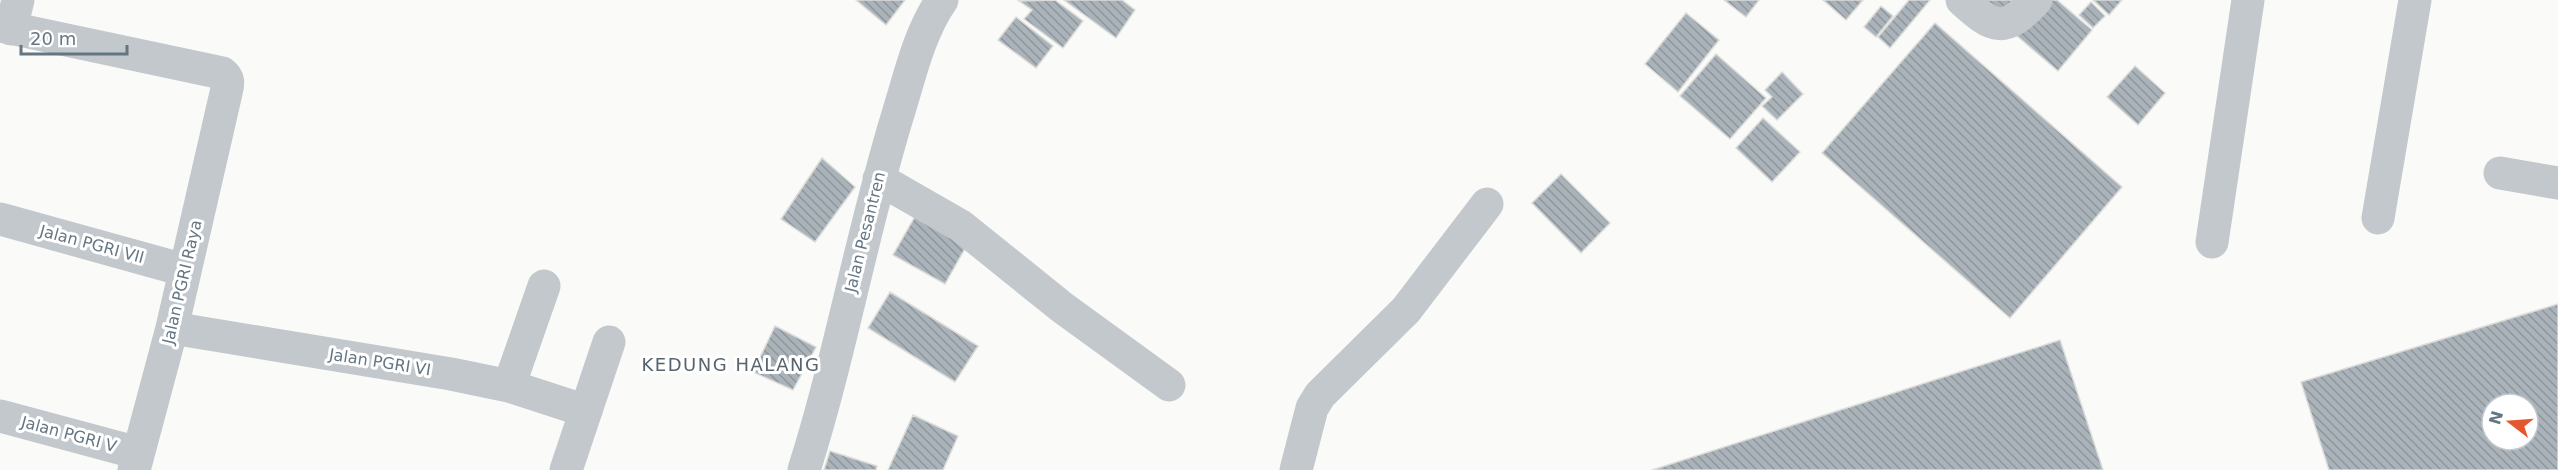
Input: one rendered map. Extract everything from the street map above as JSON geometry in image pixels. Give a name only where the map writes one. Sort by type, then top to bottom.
[{"type":"street","name":"Jalan Pesantren","points":[[804,470],[879,179],[928,22],[942,0]]},
{"type":"street","points":[[1962,0],[1982,19],[1989,23],[2001,24],[2011,22],[2036,0]]},
{"type":"street","points":[[2212,242],[2248,0]]},
{"type":"street","points":[[2379,218],[2415,0]]},
{"type":"street","name":"Jalan PGRI Raya","points":[[10,18],[222,73],[227,76],[229,82],[172,328],[136,462]]},
{"type":"street","points":[[2500,173],[2558,183]]},
{"type":"street","points":[[879,179],[961,226],[1063,308],[1169,385]]},
{"type":"street","points":[[1296,470],[1312,408],[1320,395],[1406,310],[1487,204]]},
{"type":"street","name":"Jalan PGRI VII","points":[[0,219],[184,270]]},
{"type":"street","points":[[509,386],[544,286]]},
{"type":"street","name":"Jalan PGRI VI","points":[[172,328],[451,374],[509,386],[586,411]]},
{"type":"street","points":[[566,470],[609,342]]},
{"type":"street","name":"Jalan PGRI V","points":[[0,416],[136,462]]},
{"type":"building","points":[[856,0],[905,0],[886,25]]},
{"type":"building","points":[[1055,0],[1083,21],[1063,48],[1024,19],[1032,10],[1019,1]]},
{"type":"building","points":[[1064,0],[1122,0],[1135,10],[1116,38]]},
{"type":"building","points":[[1724,0],[1759,0],[1746,17]]},
{"type":"building","points":[[1823,0],[1863,0],[1846,20]]},
{"type":"building","points":[[1909,0],[1930,0],[1890,48],[1878,37]]},
{"type":"building","points":[[1977,0],[2015,0],[1999,19]]},
{"type":"building","points":[[2045,0],[2057,0],[2092,30],[2058,71],[2016,35]]},
{"type":"building","points":[[2093,0],[2122,0],[2109,15]]},
{"type":"building","points":[[2091,2],[2105,16],[2093,28],[2079,15]]},
{"type":"building","points":[[1881,6],[1893,16],[1876,37],[1864,27]]},
{"type":"building","points":[[1686,13],[1719,40],[1678,92],[1645,64]]},
{"type":"building","points":[[1016,17],[1053,46],[1036,68],[998,40]]},
{"type":"building","points":[[1935,23],[2122,187],[2010,318],[1822,153]]},
{"type":"building","points":[[1716,54],[1766,98],[1730,139],[1680,96]]},
{"type":"building","points":[[2135,66],[2165,93],[2138,125],[2107,97]]},
{"type":"building","points":[[1782,72],[1803,94],[1777,120],[1762,106],[1772,97],[1765,90]]},
{"type":"building","points":[[1763,118],[1800,152],[1772,182],[1736,148]]},
{"type":"building","points":[[822,158],[855,187],[815,242],[781,219]]},
{"type":"building","points":[[1561,174],[1610,223],[1581,253],[1532,203]]},
{"type":"building","points":[[921,206],[972,236],[945,284],[893,255]]},
{"type":"building","points":[[890,292],[978,346],[955,382],[868,328]]},
{"type":"building","points":[[2558,304],[2558,470],[2329,470],[2301,382]]},
{"type":"building","points":[[775,326],[816,347],[793,390],[753,372]]},
{"type":"building","points":[[2060,340],[2103,470],[1652,470]]},
{"type":"building","points":[[913,415],[958,436],[943,470],[888,470]]},
{"type":"building","points":[[830,451],[877,466],[876,470],[824,470]]},
{"type":"district","name":"KEDUNG HALANG","points":[[731,364]]}]
